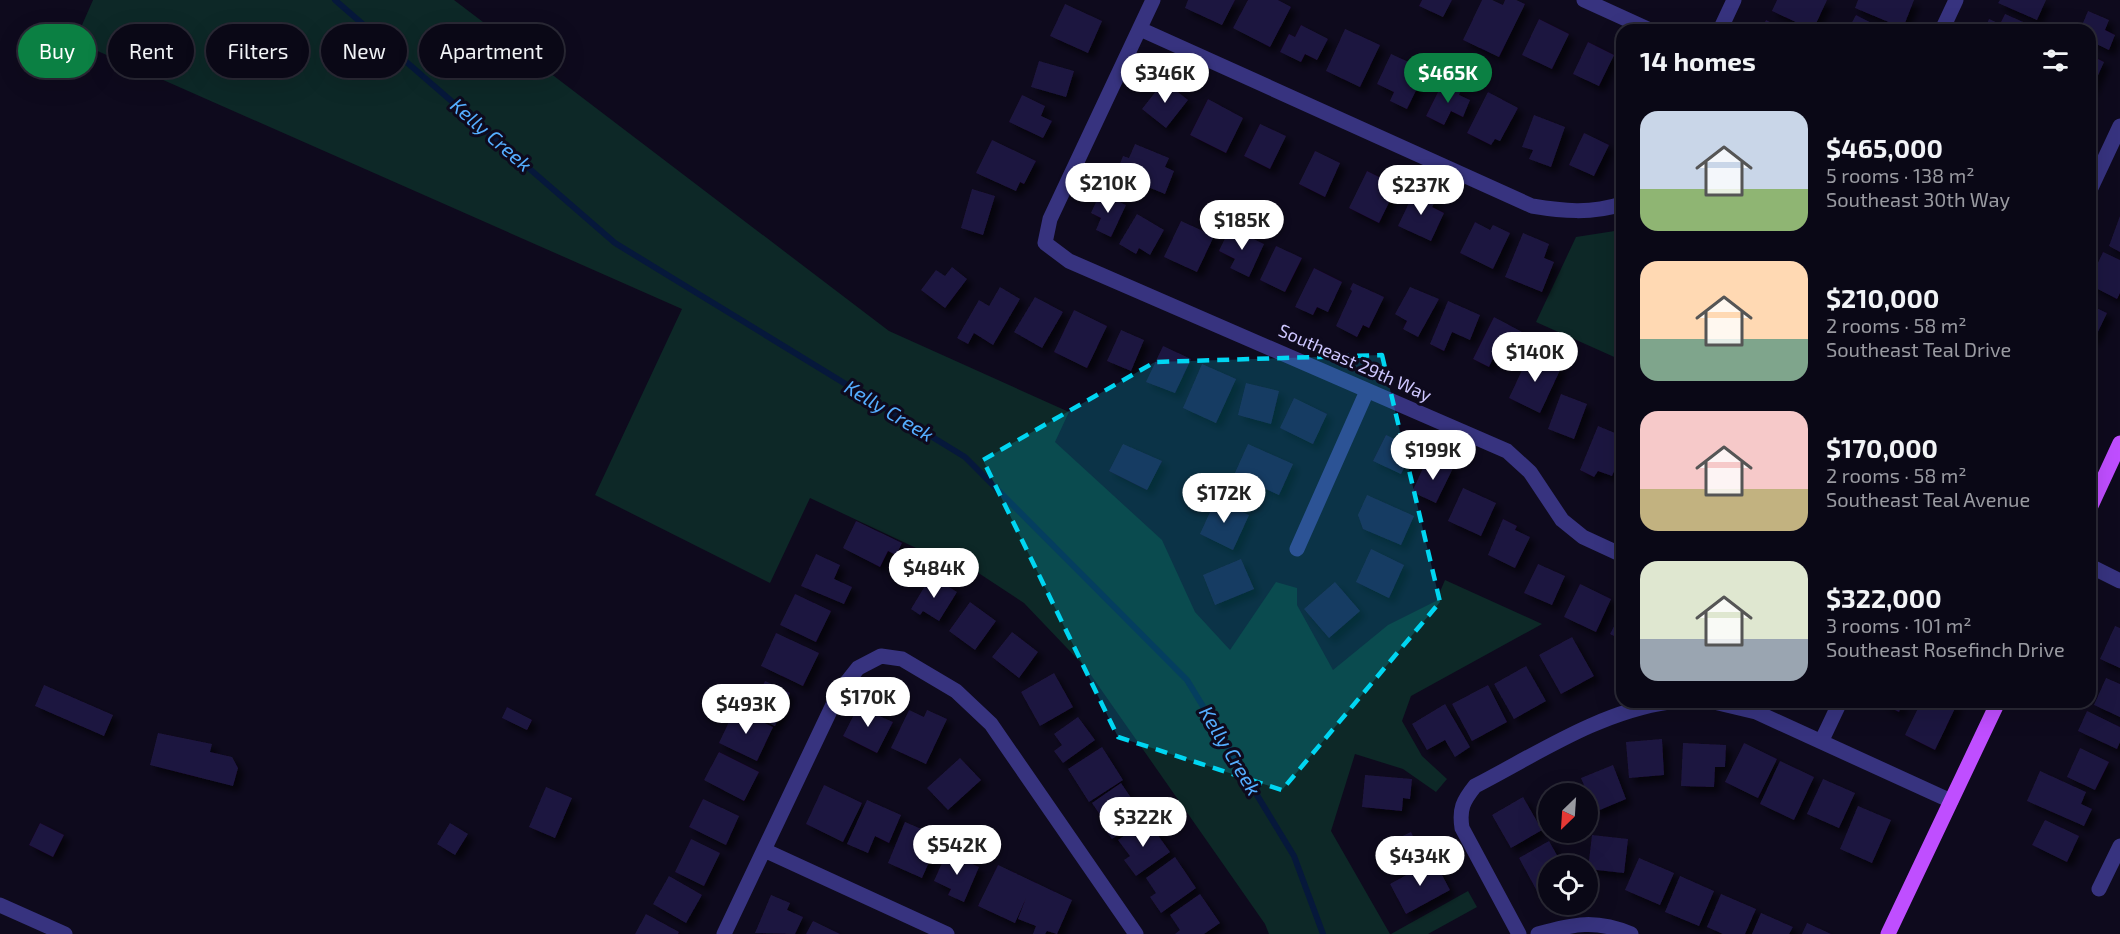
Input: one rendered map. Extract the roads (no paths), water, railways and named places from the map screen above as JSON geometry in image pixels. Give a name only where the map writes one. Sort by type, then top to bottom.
[{"type":"main road","points":[[2096,495],[2120,443]]},
{"type":"main road","points":[[1888,934],[1995,708]]},
{"type":"street","points":[[1153,0],[1140,29],[1532,207],[1564,212],[1603,210],[1616,206]]},
{"type":"street","points":[[1584,0],[1637,24]]},
{"type":"street","points":[[1723,24],[1734,0]]},
{"type":"street","points":[[1945,24],[1956,0]]},
{"type":"street","name":"Southeast 29th Way","points":[[1140,29],[1050,219],[1045,243],[1069,261],[1507,451],[1530,471],[1562,520],[1582,537],[1616,552]]},
{"type":"street","points":[[2096,177],[2120,126]]},
{"type":"street","points":[[1297,549],[1367,390]]},
{"type":"street","points":[[2096,569],[2120,580]]},
{"type":"street","points":[[724,934],[839,692],[858,668],[880,656],[902,659],[927,671],[956,691],[991,724],[1136,934]]},
{"type":"street","points":[[1519,934],[1462,828],[1459,813],[1464,800],[1475,786],[1602,720],[1634,708]]},
{"type":"street","points":[[1739,708],[1756,712],[1822,740],[1951,801]]},
{"type":"street","points":[[1822,740],[1837,708]]},
{"type":"street","points":[[2099,889],[2120,846]]},
{"type":"street","points":[[764,850],[947,934]]},
{"type":"street","points":[[0,905],[64,934]]},
{"type":"street","points":[[1538,934],[1575,924],[1599,924],[1631,934]]},
{"type":"waterway","name":"Kelly Creek","points":[[335,0],[615,243],[965,457],[1187,680],[1294,856],[1323,934]]}]
